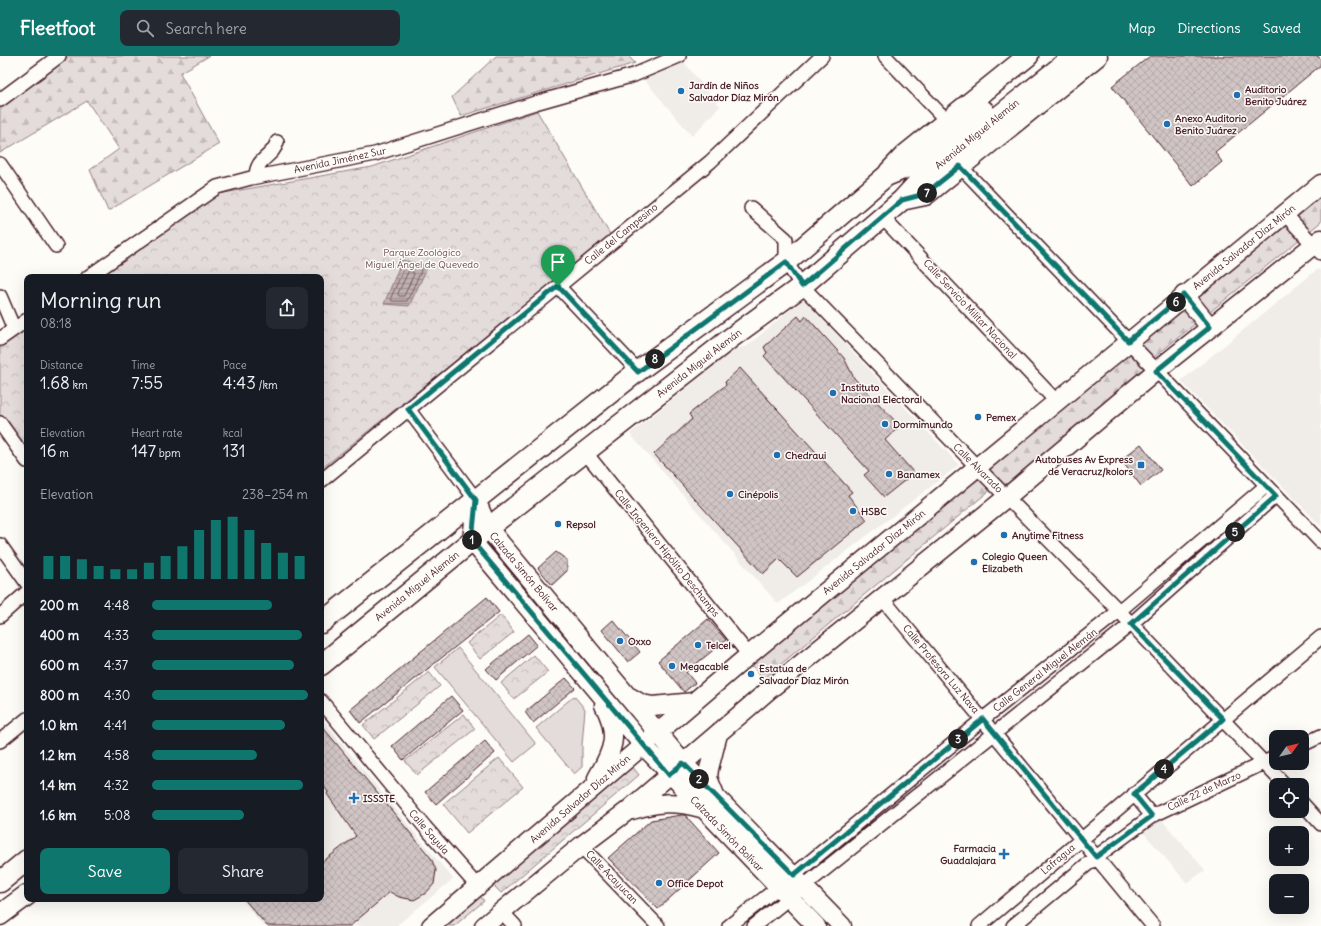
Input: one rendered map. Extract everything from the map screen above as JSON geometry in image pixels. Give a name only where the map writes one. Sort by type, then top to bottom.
[{"type":"main road","points":[[886,176],[905,154],[1028,56]]},
{"type":"main road","name":"Avenida Miguel Alemán","points":[[324,620],[638,372],[786,262],[886,176],[916,164],[1055,56]]},
{"type":"main road","name":"Avenida Miguel Alemán","points":[[324,663],[488,528],[732,337],[802,286],[902,200],[923,177],[1074,56]]},
{"type":"main road","points":[[902,200],[925,194],[1097,56]]},
{"type":"main road","name":"Avenida Salvador Díaz Mirón","points":[[431,926],[749,655],[1057,402],[1128,341],[1321,184]]},
{"type":"main road","points":[[484,926],[626,812],[770,688],[1007,497],[1156,371],[1210,327],[1318,246]]},
{"type":"main road","points":[[1184,295],[1210,327]]},
{"type":"main road","name":"Calzada Simón Bolívar","points":[[476,500],[488,528],[683,763],[842,926]]},
{"type":"main road","name":"Calzada Simón Bolívar","points":[[476,500],[472,541],[669,775],[816,926]]},
{"type":"main road","points":[[588,792],[610,756],[614,741],[607,710],[596,690]]},
{"type":"main road","points":[[623,692],[642,704],[675,705],[694,702]]},
{"type":"main road","points":[[715,796],[708,778],[718,734]]},
{"type":"main road","points":[[626,812],[661,803],[683,803],[701,808]]},
{"type":"main road","points":[[0,882],[24,862]]},
{"type":"main road","points":[[0,915],[24,897]]},
{"type":"street","points":[[0,100],[59,56]]},
{"type":"street","name":"Avenida Jiménez Sur","points":[[92,274],[217,187],[256,177],[375,154],[535,103],[634,75],[679,56]]},
{"type":"street","name":"Calle del Campesino","points":[[324,479],[710,162],[822,56]]},
{"type":"street","points":[[885,56],[946,121]]},
{"type":"street","points":[[256,177],[256,169],[258,164],[274,149],[277,142]]},
{"type":"street","points":[[0,164],[56,246]]},
{"type":"street","points":[[960,166],[1321,542]]},
{"type":"street","points":[[751,208],[786,238],[786,262]]},
{"type":"street","points":[[1285,214],[1318,246]]},
{"type":"street","name":"Calle Servicio Militar Nacional","points":[[882,217],[1057,402]]},
{"type":"street","name":"Calle Alvarado","points":[[786,262],[802,286],[977,467],[1223,719],[1269,758]]},
{"type":"street","points":[[558,286],[638,372]]},
{"type":"street","points":[[0,296],[14,329]]},
{"type":"street","points":[[0,339],[24,322]]},
{"type":"street","points":[[408,409],[476,500]]},
{"type":"street","points":[[0,423],[24,457]]},
{"type":"street","name":"Calle Ingeniero Hipólito Deschamps","points":[[585,452],[749,655]]},
{"type":"street","name":"Calle General Miguel Alemán","points":[[799,881],[983,719],[1271,491]]},
{"type":"street","name":"Calle General Miguel Alemán","points":[[729,926],[799,881],[994,732],[1131,624],[1271,491]]},
{"type":"street","points":[[0,545],[24,579]]},
{"type":"street","points":[[0,616],[24,595]]},
{"type":"street","name":"Calle Profesora Luz Nava","points":[[882,598],[994,732],[1152,926]]},
{"type":"street","name":"Lafragua","points":[[979,926],[1321,637]]},
{"type":"street","name":"Calle Sayula","points":[[324,705],[425,828],[478,887]]},
{"type":"street","points":[[0,741],[24,721]]},
{"type":"street","points":[[1309,742],[1321,736]]},
{"type":"street","name":"Calle 22 de Marzo","points":[[1096,857],[1152,816],[1269,761]]},
{"type":"street","points":[[1134,794],[1152,816]]},
{"type":"street","points":[[1309,811],[1321,824]]},
{"type":"street","name":"Calle Acayucan","points":[[582,846],[658,926]]},
{"type":"street","points":[[1013,926],[1096,857]]},
{"type":"street","name":"Calle General Miguel Alemán","points":[[754,926],[784,892]]},
{"type":"street","points":[[502,912],[515,926]]},
{"type":"shaded area","name":"Jardín de Niños Salvador Díaz Mirón","points":[[682,60],[720,106],[692,136],[642,77]]},
{"type":"shaded area","points":[[1318,269],[1321,272],[1321,526],[1181,381]]},
{"type":"shaded area","points":[[803,299],[959,465],[778,604],[630,434],[736,348],[746,347]]},
{"type":"shaded area","name":"ISSSTE","points":[[324,722],[453,879],[396,926],[263,926],[244,902],[324,902]]},
{"type":"shaded area","points":[[1160,818],[1205,870],[1187,883],[1143,832]]},
{"type":"green space","points":[[69,56],[209,56],[180,73],[219,144],[108,211],[90,170],[119,149],[87,101],[0,153],[0,109]]},
{"type":"green space","points":[[496,56],[628,56],[635,63],[461,116],[452,97]]},
{"type":"green space","name":"Parque Zoológico Miguel Ángel de Quevedo","points":[[537,111],[611,236],[324,467],[324,274],[105,274],[218,194],[372,167]]},
{"type":"green space","points":[[1321,197],[1321,222],[1153,358],[1136,379],[1008,483],[989,491],[763,679],[749,662],[1116,355],[1142,344]]},
{"type":"green space","points":[[24,331],[24,450],[0,415],[0,348]]},
{"type":"green space","points":[[501,615],[514,632],[480,659],[467,643]]},
{"type":"green space","points":[[458,648],[536,744],[514,762],[435,667]]},
{"type":"green space","points":[[534,655],[548,672],[514,699],[501,683]]},
{"type":"green space","points":[[429,672],[440,686],[374,739],[363,725]]},
{"type":"green space","points":[[574,696],[585,709],[582,767],[574,774],[536,728]]},
{"type":"green space","points":[[464,714],[475,729],[417,775],[405,761]]},
{"type":"green space","points":[[499,758],[523,787],[467,833],[443,804]]},
{"type":"green space","points":[[632,766],[639,775],[501,893],[490,882]]},
{"type":"green space","points":[[478,893],[484,901],[454,926],[436,926]]},
{"type":"water","points":[[402,260],[428,266],[409,306],[384,304]]},
{"type":"building","points":[[1150,56],[1318,56],[1321,60],[1321,65],[1215,152],[1222,162],[1193,186],[1112,86]]},
{"type":"building","name":"Instituto Nacional Electoral","points":[[798,316],[802,321],[806,316],[844,358],[854,378],[900,426],[885,440],[914,473],[884,497],[864,475],[869,471],[764,356],[767,353],[764,347]]},
{"type":"building","points":[[740,368],[852,492],[848,495],[867,520],[797,577],[779,559],[763,574],[654,454],[692,419],[689,414],[726,385],[725,382]]},
{"type":"building","name":"Autobuses Av Express de Veracruz/kolors","points":[[1141,444],[1161,470],[1141,486],[1121,460]]},
{"type":"building","points":[[556,552],[567,560],[567,571],[552,585],[538,568]]},
{"type":"building","points":[[487,597],[499,612],[360,723],[350,710]]},
{"type":"building","name":"Telcel","points":[[708,619],[726,640],[686,672],[695,683],[684,692],[658,661]]},
{"type":"building","name":"Oxxo","points":[[613,620],[640,652],[628,662],[602,630]]},
{"type":"building","points":[[528,634],[537,645],[496,680],[486,669]]},
{"type":"building","points":[[566,678],[575,688],[533,723],[525,712]]},
{"type":"building","points":[[451,696],[463,710],[403,760],[392,746]]},
{"type":"building","name":"ISSSTE","points":[[324,729],[431,858],[436,870],[434,884],[426,893],[414,900],[399,897],[390,892],[350,926],[267,926],[247,902],[324,902],[324,861],[356,836],[327,794],[328,792],[324,786]]},
{"type":"building","points":[[485,741],[495,753],[436,804],[425,792]]},
{"type":"building","name":"Office Depot","points":[[685,815],[719,853],[658,909],[608,858],[651,820]]},
{"type":"place","name":"Jardín de Niños Salvador Díaz Mirón","points":[[681,91]]},
{"type":"place","name":"Auditorio Benito Juárez","points":[[1237,95]]},
{"type":"place","name":"Anexo Auditorio Benito Juárez","points":[[1167,124]]},
{"type":"place","name":"Instituto Nacional Electoral","points":[[833,393]]},
{"type":"place","name":"Pemex","points":[[978,417]]},
{"type":"place","name":"Dormimundo","points":[[885,424]]},
{"type":"place","name":"Chedraui","points":[[777,455]]},
{"type":"place","name":"Autobuses Av Express de Veracruz/kolors","points":[[1141,465]]},
{"type":"place","name":"Banamex","points":[[889,474]]},
{"type":"place","name":"Cinépolis","points":[[730,494]]},
{"type":"place","name":"HSBC","points":[[853,511]]},
{"type":"place","name":"Repsol","points":[[558,524]]},
{"type":"place","name":"Anytime Fitness","points":[[1004,535]]},
{"type":"place","name":"Colegio Queen Elizabeth","points":[[974,562]]},
{"type":"place","name":"Oxxo","points":[[620,641]]},
{"type":"place","name":"Telcel","points":[[698,645]]},
{"type":"place","name":"Megacable","points":[[672,666]]},
{"type":"place","name":"Estatua de Salvador Díaz Mirón","points":[[751,674]]},
{"type":"place","name":"ISSSTE","points":[[354,798]]},
{"type":"place","name":"Farmacia Guadalajara","points":[[1004,854]]},
{"type":"place","name":"Office Depot","points":[[659,883]]},
{"type":"route","points":[[960,166],[1128,341],[1184,295],[1210,327],[1156,371],[1276,496],[1131,624],[1223,719],[1134,794],[1152,816],[1096,857],[983,719],[794,875],[683,763],[669,775],[472,541],[476,500],[408,409],[558,286],[638,372],[786,262],[802,286],[902,200],[925,194],[960,166]]}]
